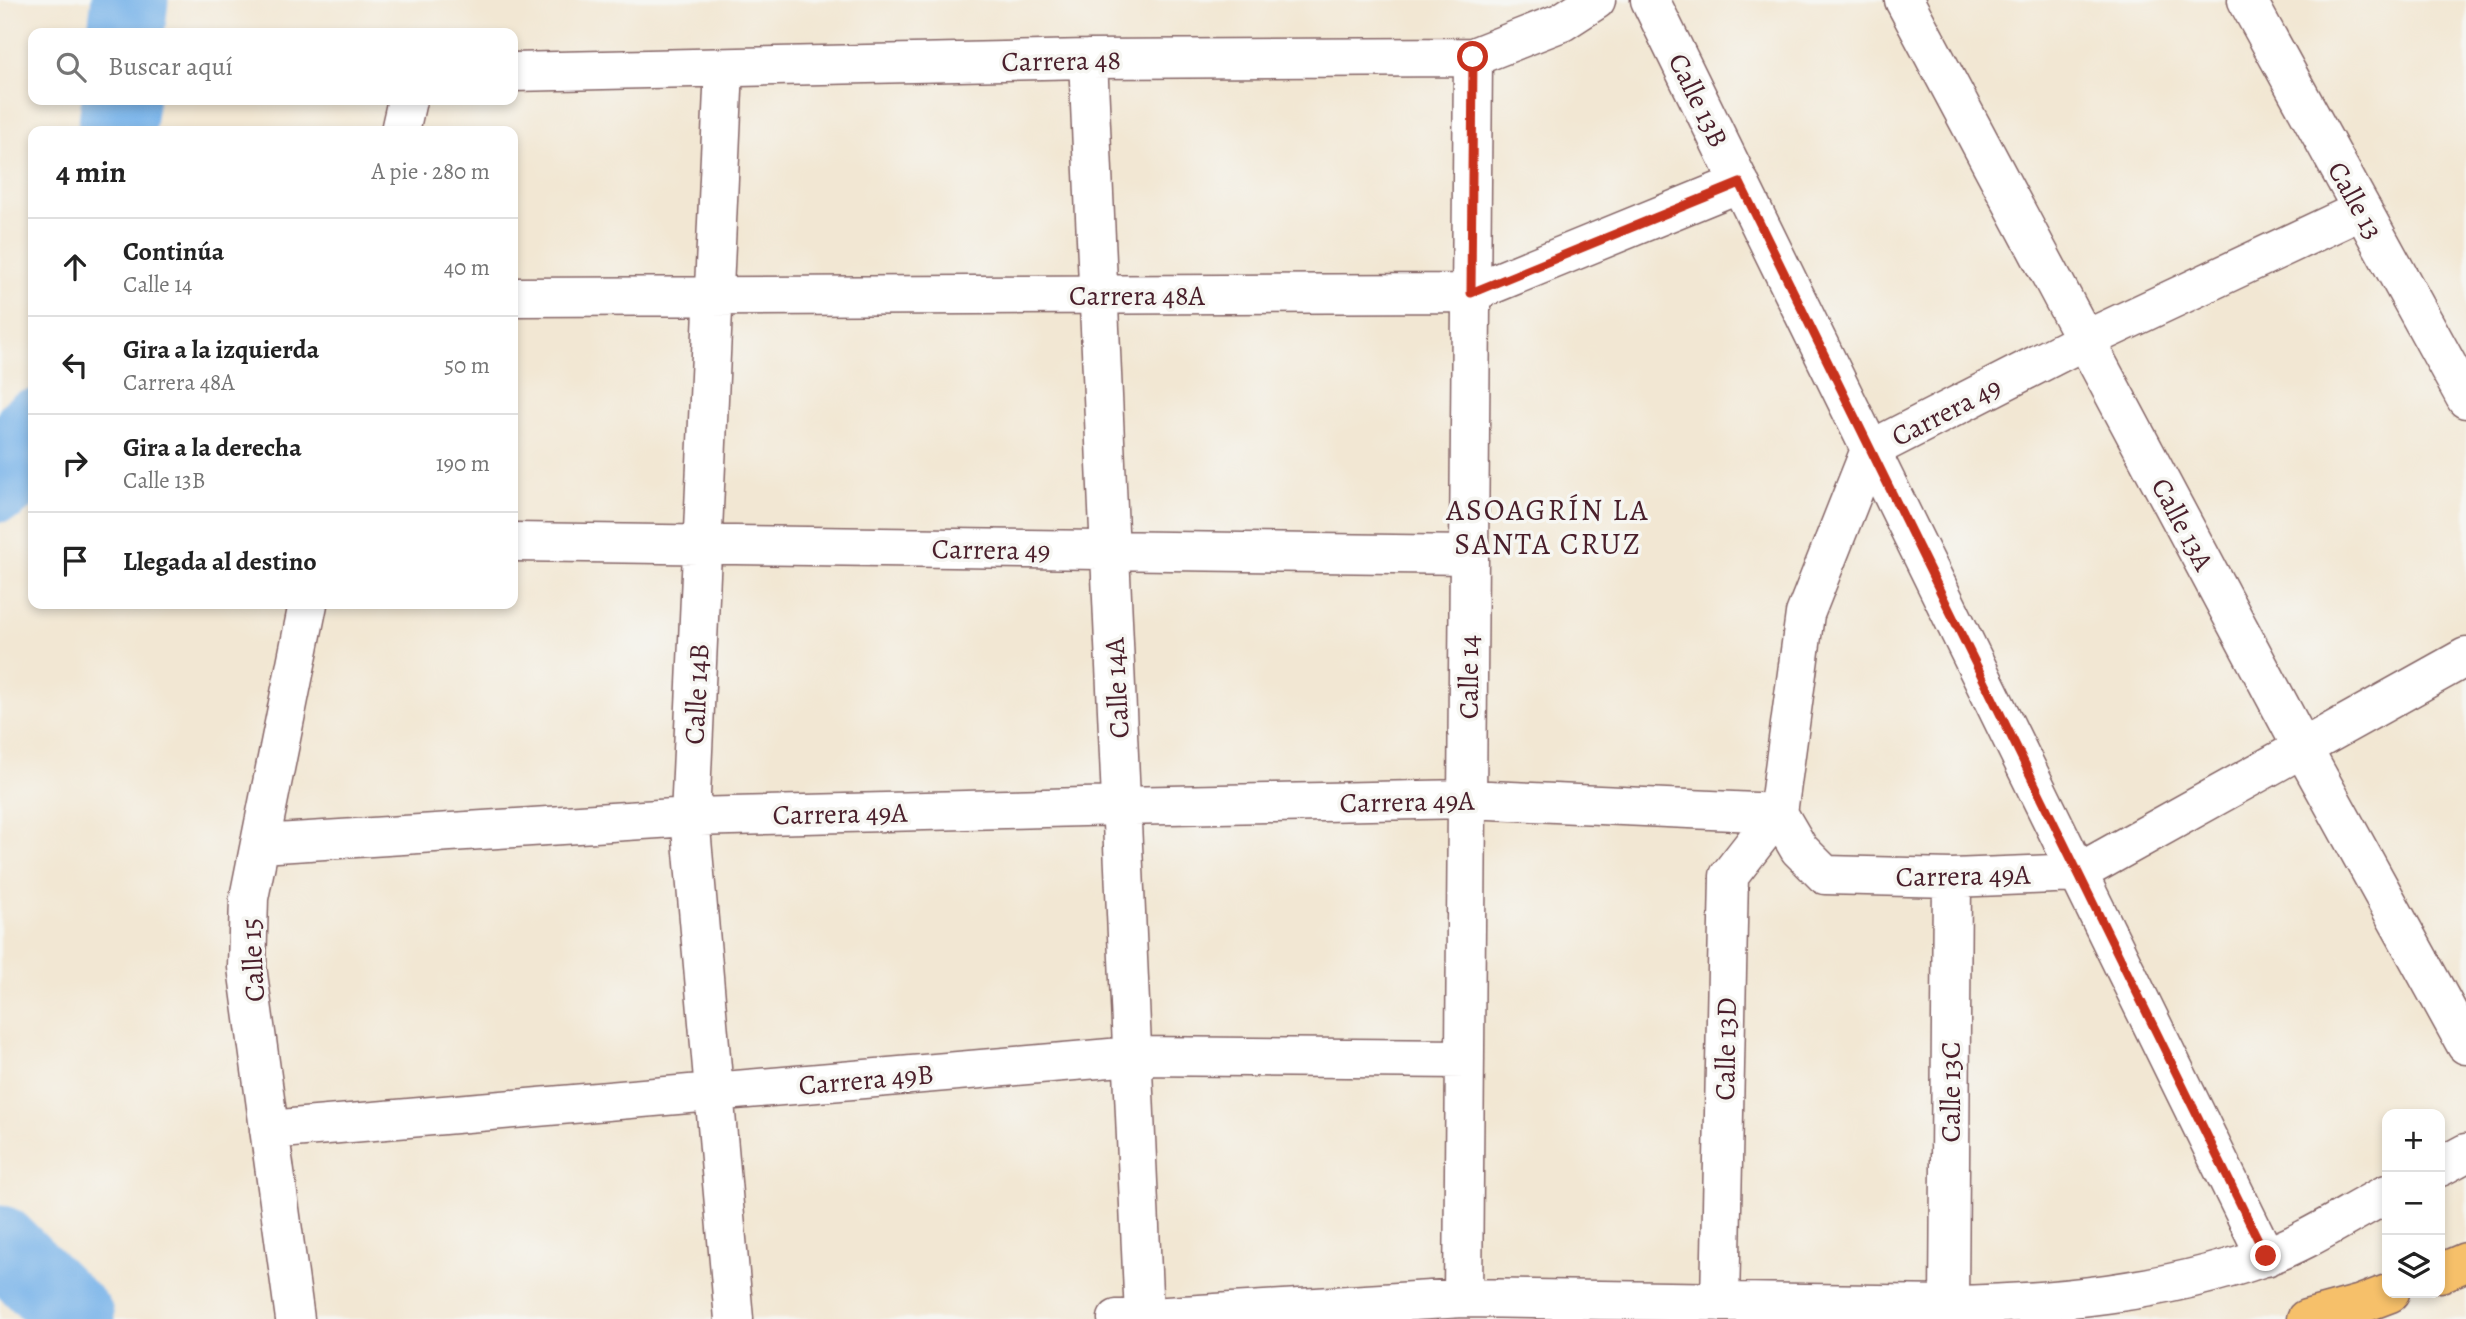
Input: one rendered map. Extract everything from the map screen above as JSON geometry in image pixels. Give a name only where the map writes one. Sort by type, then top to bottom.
[{"type":"highway","points":[[2445,1271],[2466,1262]]},
{"type":"highway","points":[[2306,1319],[2382,1296]]},
{"type":"street","name":"Carrera 48","points":[[518,72],[1088,59],[1473,57],[1562,22],[1596,0]]},
{"type":"street","name":"Calle 13B","points":[[1650,0],[2266,1256]]},
{"type":"street","name":"Calle 13A","points":[[1904,0],[2303,749],[2466,1045]]},
{"type":"street","name":"Calle 13","points":[[2247,0],[2466,399]]},
{"type":"street","name":"Calle 14","points":[[1463,1298],[1473,57]]},
{"type":"street","name":"Calle 14A","points":[[1088,59],[1133,1056],[1131,1318]]},
{"type":"street","name":"Calle 14B","points":[[724,68],[690,817],[734,1319]]},
{"type":"street","points":[[401,126],[406,105]]},
{"type":"street","name":"Carrera 48A","points":[[518,297],[1471,293],[1740,183]]},
{"type":"street","name":"Carrera 49","points":[[1778,813],[1805,614],[1870,450],[2085,340],[2361,210]]},
{"type":"street","name":"Carrera 49","points":[[518,542],[1469,555]]},
{"type":"street","name":"Calle 15","points":[[295,1319],[247,967],[249,898],[307,609]]},
{"type":"street","name":"Carrera 49A","points":[[261,844],[690,817],[1467,799],[1778,813],[1799,849],[1825,875],[1952,878],[2078,873],[2466,657]]},
{"type":"street","name":"Calle 13D","points":[[1720,1302],[1729,876],[1778,813]]},
{"type":"street","name":"Calle 13C","points":[[1949,1305],[1952,878]]},
{"type":"street","name":"Carrera 49B","points":[[270,1130],[1133,1056],[1465,1059]]},
{"type":"street","points":[[2445,1164],[2466,1153]]},
{"type":"street","points":[[1131,1318],[1463,1298],[2029,1304],[2110,1295],[2189,1279],[2266,1256],[2382,1197]]},
{"type":"waterway","points":[[127,28],[130,0]]},
{"type":"waterway","points":[[117,126],[119,105]]},
{"type":"waterway","points":[[0,484],[14,471],[28,439]]},
{"type":"waterway","points":[[0,1244],[76,1319]]},
{"type":"district","name":"ASOAGRÍN LA SANTA CRUZ","points":[[1548,527]]},
{"type":"route","points":[[1473,57],[1471,293],[1740,183],[2266,1256]]}]
